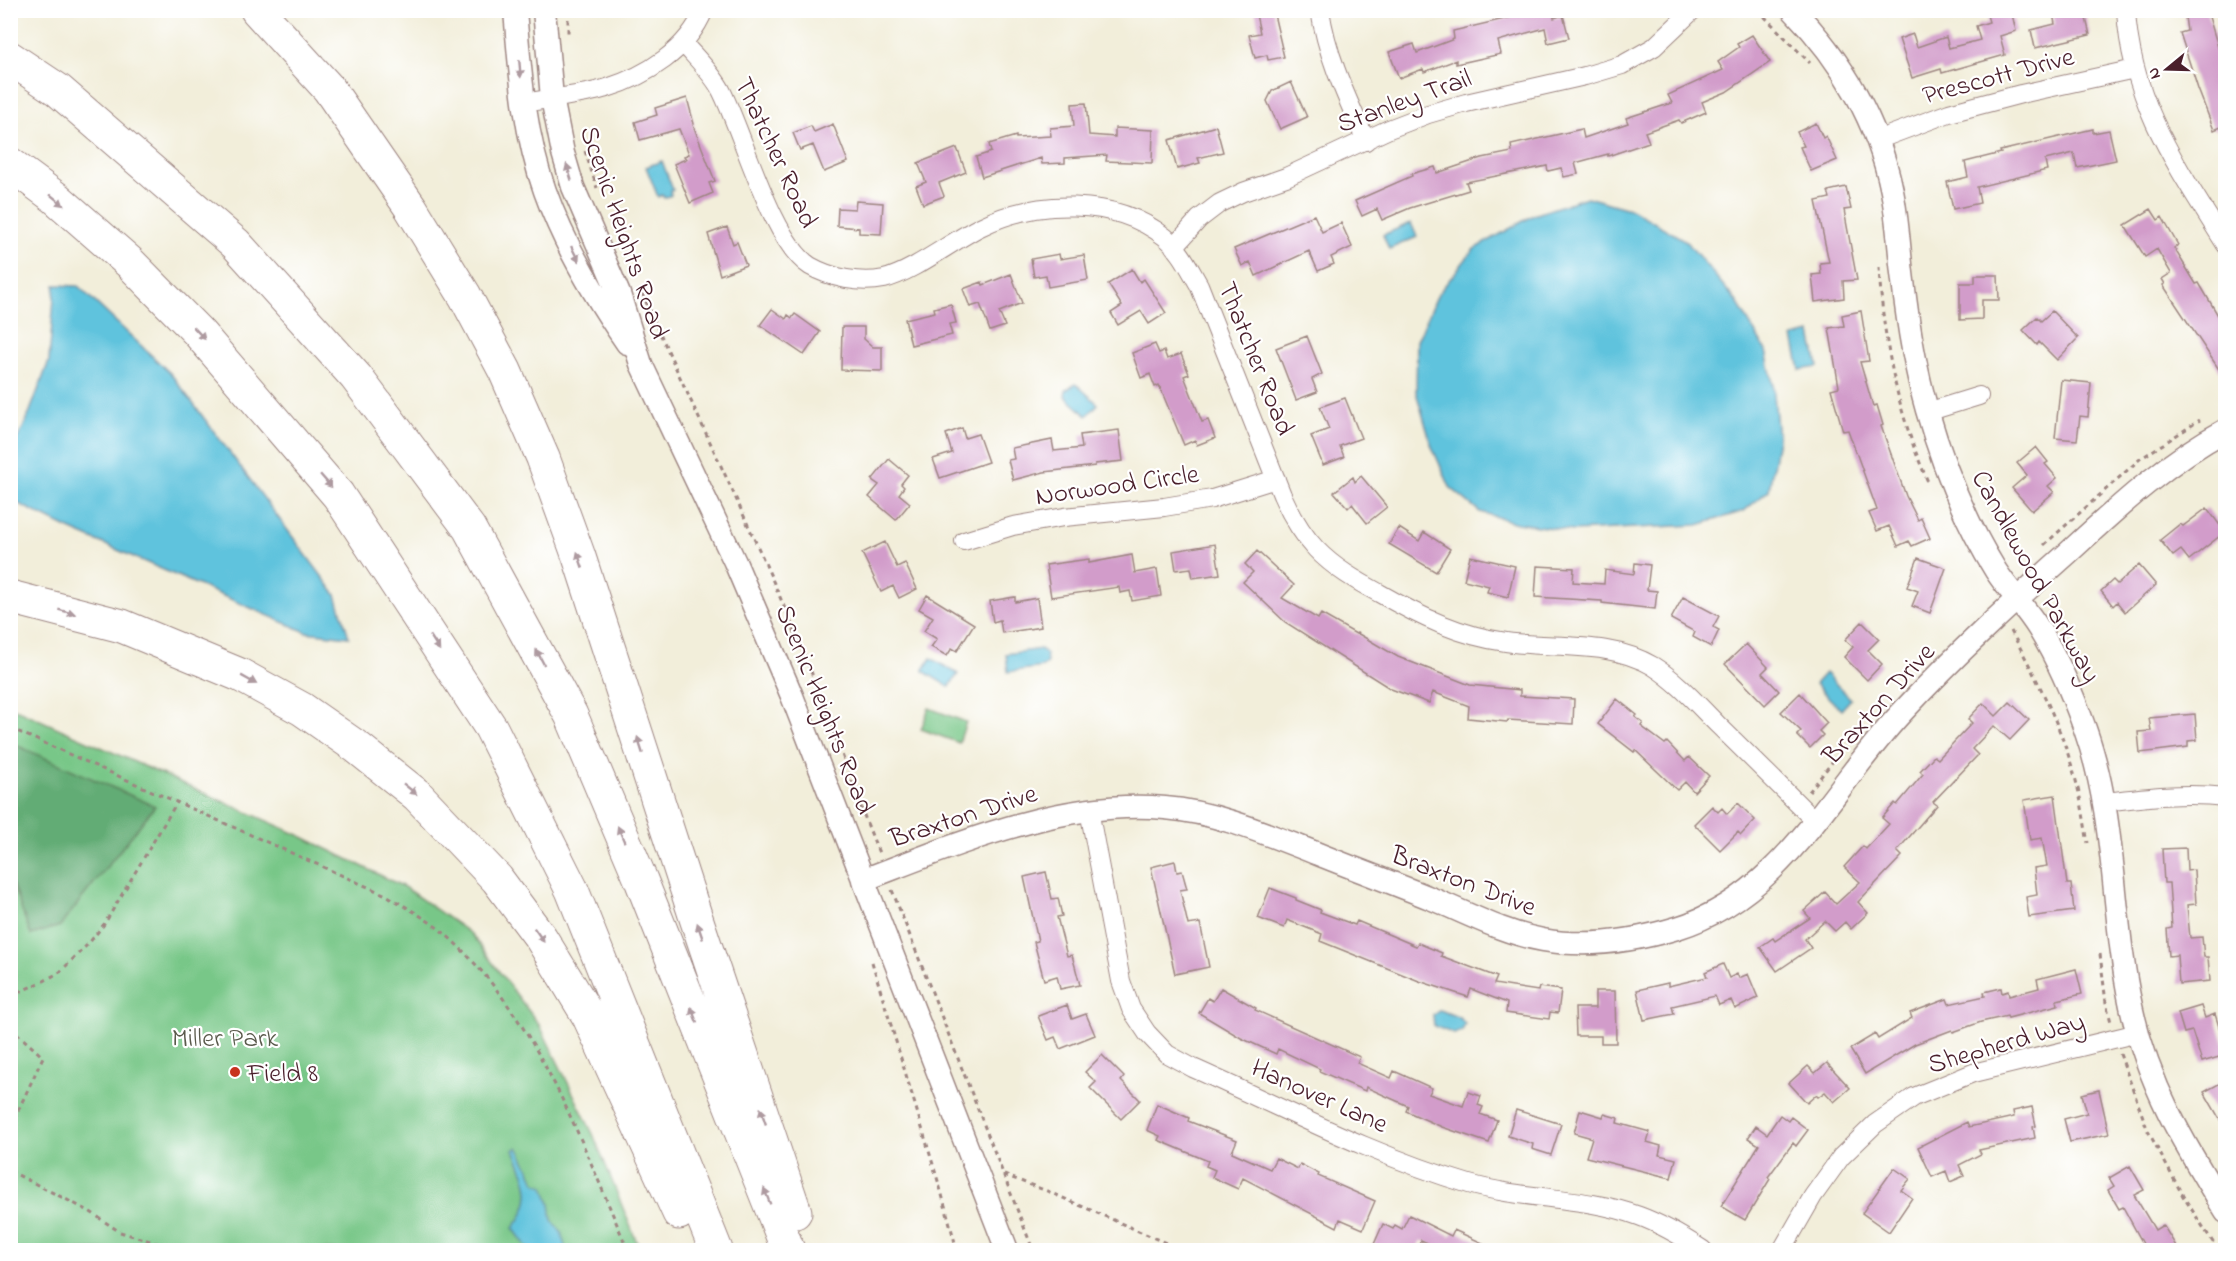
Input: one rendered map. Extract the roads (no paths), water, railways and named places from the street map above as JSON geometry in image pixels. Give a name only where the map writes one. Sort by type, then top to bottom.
[{"type":"highway","points":[[256,10],[329,89],[411,208],[465,296],[505,371],[543,458],[579,557],[696,918],[808,1251]]},
{"type":"highway","points":[[10,58],[58,90],[237,244],[356,377],[469,528],[571,715],[641,880],[788,1251]]},
{"type":"highway","points":[[10,164],[56,198],[129,262],[191,324],[338,495],[491,728],[572,890],[716,1251]]},
{"type":"highway","points":[[10,597],[122,626],[240,675],[302,709],[358,748],[417,795],[497,879],[548,948],[589,1017],[695,1251]]},
{"type":"street","name":"Scenic Heights Road","points":[[515,10],[520,79],[532,146],[545,191],[598,300],[641,364]]},
{"type":"street","name":"Scenic Heights Road","points":[[544,10],[552,98],[563,153],[573,187],[619,294],[641,364],[735,561],[775,654],[1007,1251]]},
{"type":"street","points":[[525,103],[605,89],[639,76],[684,44],[704,10]]},
{"type":"street","points":[[1320,10],[1324,37],[1337,76],[1366,141]]},
{"type":"street","name":"Stanley Trail","points":[[1174,247],[1199,219],[1221,203],[1243,192],[1286,177],[1428,114],[1622,65],[1654,47],[1693,10]]},
{"type":"street","name":"Candlewood Parkway","points":[[1793,10],[1825,45],[1868,114],[1892,189],[1910,337],[1927,412],[1947,473],[1997,572],[2039,629],[2066,680],[2086,732],[2104,802],[2111,843],[2121,951],[2131,1006],[2146,1062],[2168,1115],[2226,1212]]},
{"type":"street","points":[[2126,10],[2135,69],[2147,108],[2167,149],[2226,245]]},
{"type":"street","name":"Thatcher Road","points":[[684,44],[719,87],[777,224],[790,247],[809,265],[832,276],[858,281],[885,279],[983,226],[1016,214],[1049,208],[1083,207],[1112,211],[1140,220],[1165,237],[1185,259],[1199,285],[1291,513],[1317,550],[1355,580],[1412,612],[1443,626],[1473,636],[1506,642],[1602,649],[1653,666],[1690,697],[1807,812]]},
{"type":"street","name":"Prescott Drive","points":[[1877,140],[1949,113],[2021,94],[2135,69]]},
{"type":"street","points":[[1927,412],[1979,396]]},
{"type":"street","name":"Braxton Drive","points":[[863,880],[1047,816],[1120,806],[1167,808],[1212,816],[1284,840],[1493,926],[1542,940],[1593,944],[1637,939],[1681,927],[1722,909],[1760,881],[1793,850],[1807,812],[1903,710],[2017,599],[2160,472],[2194,447],[2226,430]]},
{"type":"street","name":"Norwood Circle","points":[[964,541],[1013,526],[1064,517],[1164,507],[1212,499],[1276,479]]},
{"type":"street","points":[[2104,802],[2154,795],[2202,794],[2226,797]]},
{"type":"street","name":"Hanover Lane","points":[[1089,810],[1121,981],[1131,1009],[1146,1033],[1167,1054],[1426,1170],[1490,1189],[1607,1208],[1638,1216],[1669,1230],[1703,1251]]},
{"type":"street","name":"Shepherd Way","points":[[1782,1251],[1813,1196],[1841,1157],[1875,1124],[1914,1097],[1973,1073],[2138,1033]]},
{"type":"water","points":[[662,161],[673,190],[670,191],[671,195],[664,198],[662,195],[658,197],[646,167]]},
{"type":"water","points":[[1587,197],[1633,210],[1686,241],[1737,302],[1766,351],[1773,384],[1778,439],[1769,490],[1744,511],[1698,525],[1573,531],[1517,523],[1480,512],[1450,487],[1432,447],[1416,392],[1417,341],[1438,294],[1474,249],[1534,215]]},
{"type":"water","points":[[1411,223],[1417,237],[1389,249],[1383,235]]},
{"type":"water","points":[[55,285],[78,286],[171,374],[336,595],[349,637],[306,632],[67,528],[11,500],[11,451],[26,422],[49,361]]},
{"type":"water","points":[[1811,333],[1818,367],[1800,370],[1793,337]]},
{"type":"water","points":[[1076,384],[1098,404],[1087,416],[1065,396],[1066,390]]},
{"type":"water","points":[[1041,649],[1046,654],[1047,662],[1043,667],[1008,672],[1006,654]]},
{"type":"water","points":[[931,658],[958,674],[949,687],[923,671]]},
{"type":"water","points":[[1825,673],[1851,699],[1841,710],[1815,684]]},
{"type":"water","points":[[1440,1010],[1460,1018],[1465,1024],[1462,1031],[1454,1034],[1434,1026],[1433,1015]]},
{"type":"water","points":[[518,1147],[536,1183],[544,1186],[552,1220],[561,1232],[566,1250],[529,1250],[513,1228],[521,1218],[528,1199],[526,1181],[514,1150]]},
{"type":"place","name":"Field 8","points":[[235,1072]]},
{"type":"park label","name":"Miller Park","points":[[225,1037]]}]
